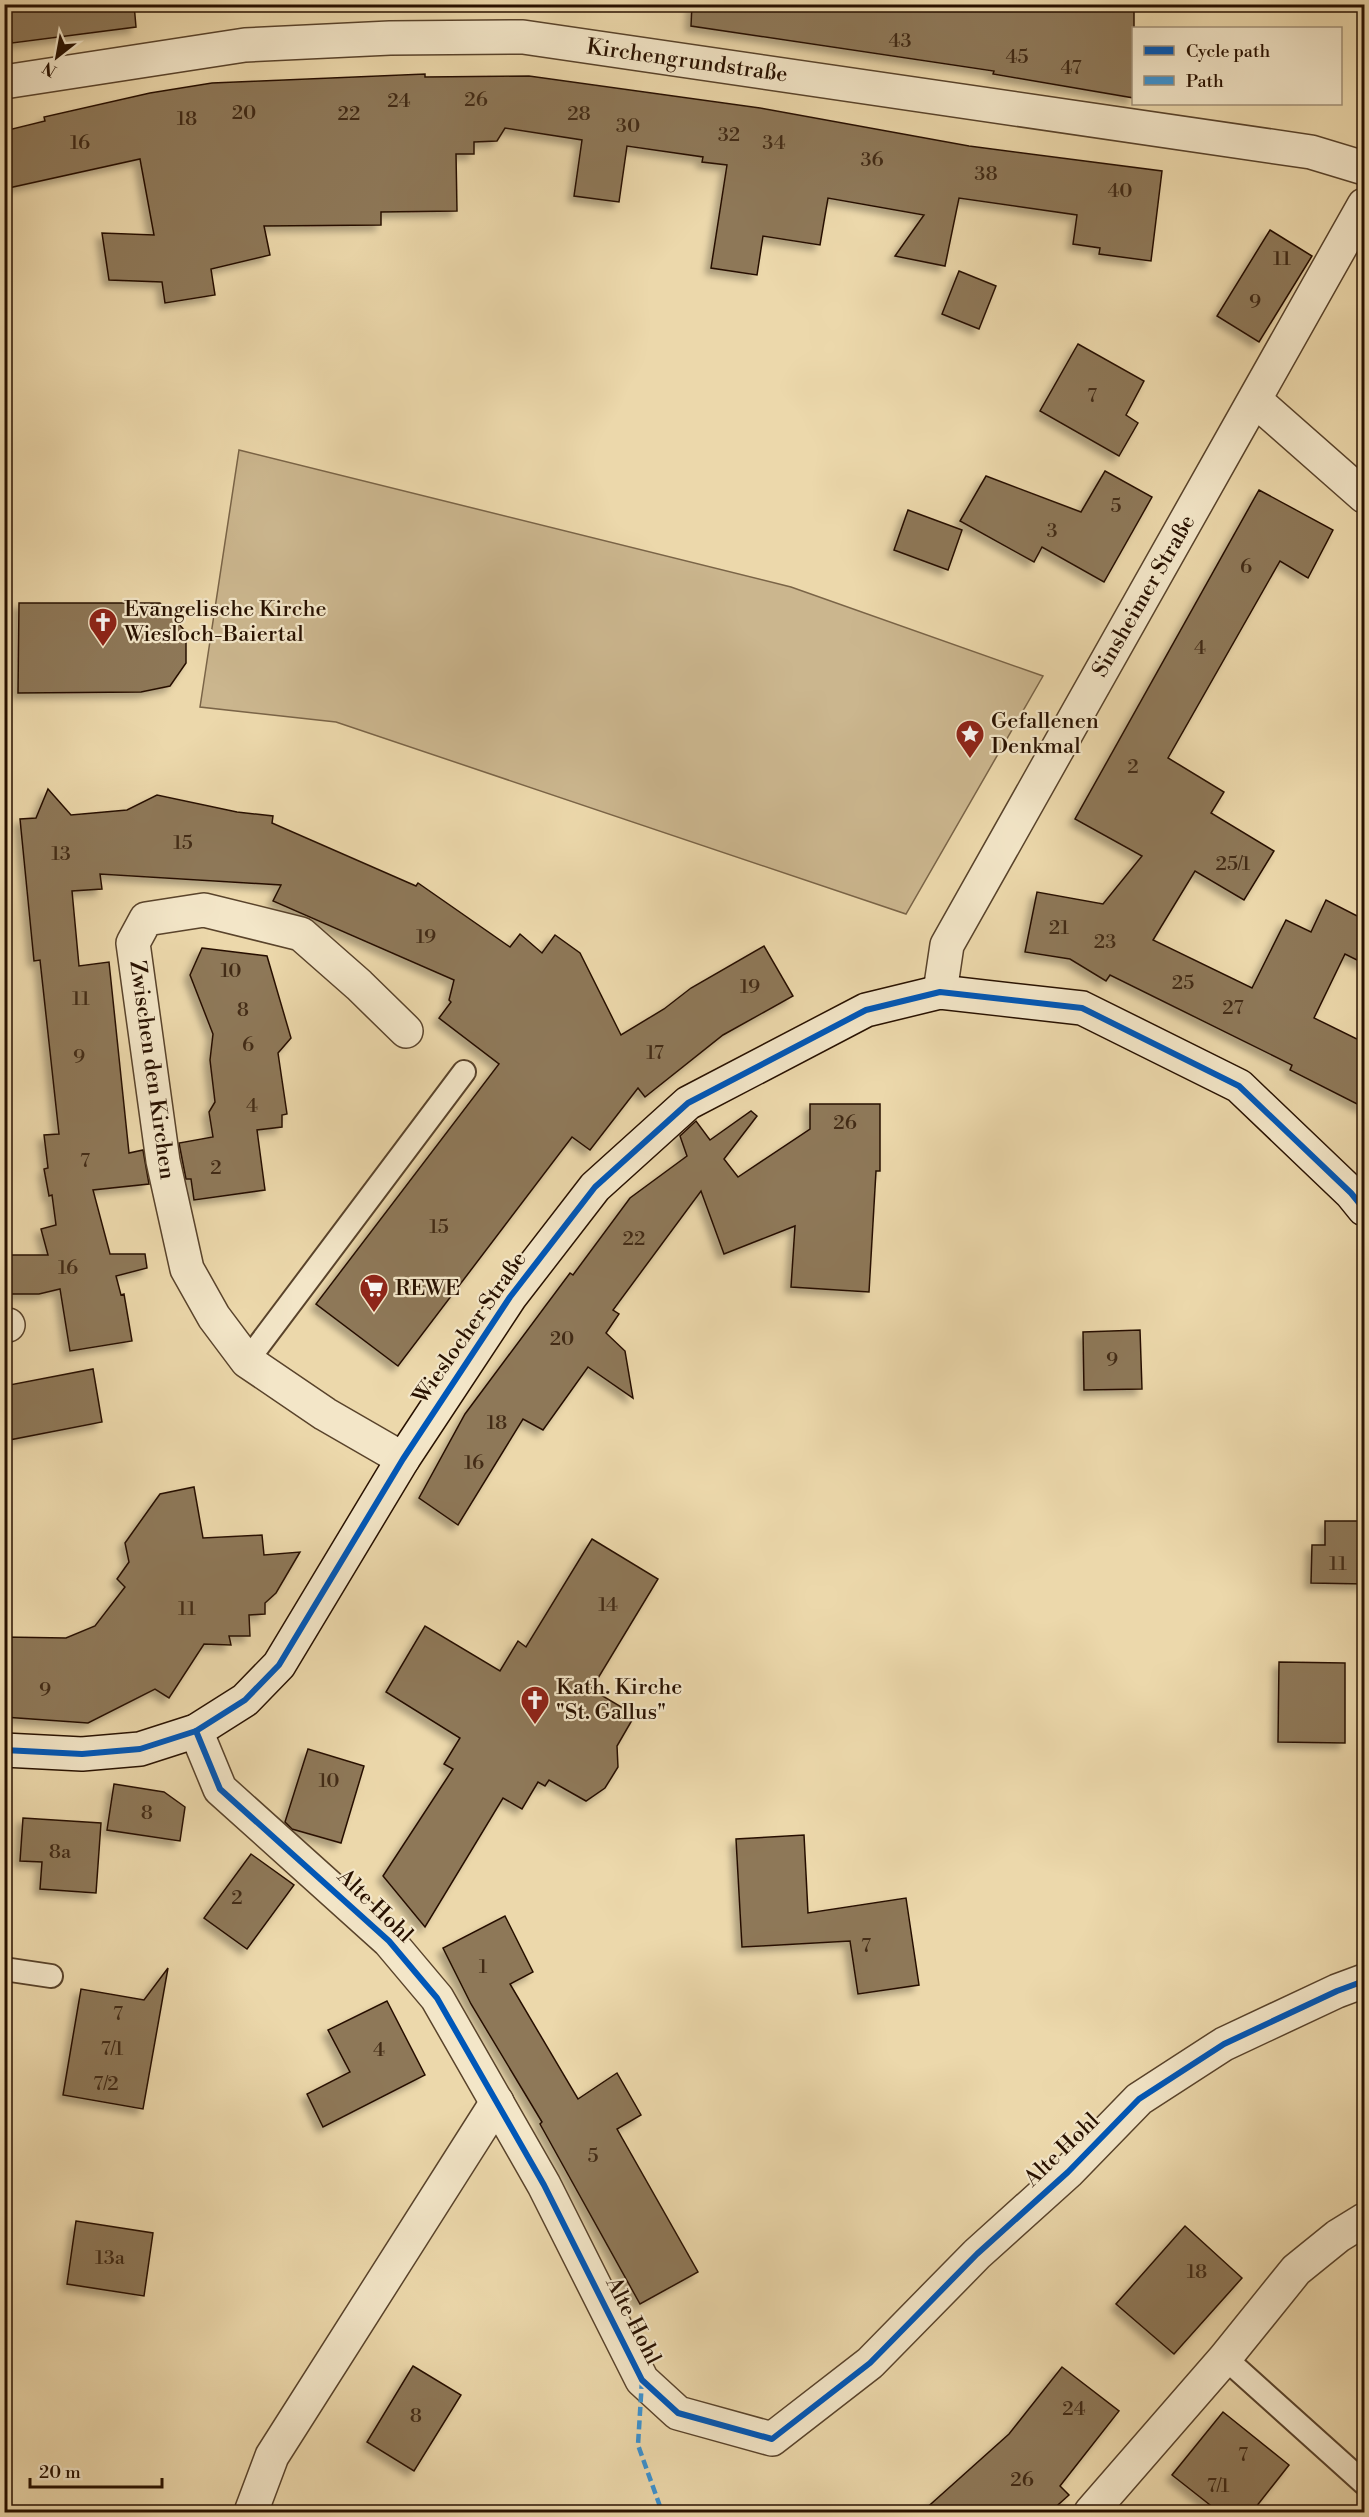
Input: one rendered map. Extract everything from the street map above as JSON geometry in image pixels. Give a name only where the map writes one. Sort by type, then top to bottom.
[{"type":"street","name":"Kirchengrundstraße","points":[[4,82],[245,45],[390,38],[523,37],[1311,152],[1365,168]]},
{"type":"street","name":"Sinsheimer Straße","points":[[940,992],[947,945],[1018,814],[1256,401],[1365,205]]},
{"type":"street","points":[[1256,401],[1365,496]]},
{"type":"street","name":"Zwischen den Kirchen","points":[[403,1459],[325,1414],[247,1361],[214,1317],[187,1269],[163,1161],[134,943],[146,919],[204,910],[301,934],[359,985],[406,1031]]},
{"type":"street","name":"Wieslocher Straße","points":[[4,1750],[82,1754],[140,1749],[196,1731],[245,1700],[279,1665],[403,1459],[510,1297],[595,1188],[688,1103],[866,1010],[940,992],[1082,1008],[1239,1086],[1365,1209]]},
{"type":"street","name":"Alte Hohl","points":[[196,1731],[220,1789],[390,1941],[437,1998],[544,2185],[642,2380],[678,2413],[772,2439],[870,2363],[977,2254],[1068,2172],[1139,2099],[1224,2044],[1336,1991],[1365,1981]]},
{"type":"street","points":[[251,2512],[272,2456],[497,2103]]},
{"type":"street","points":[[1091,2512],[1225,2358],[1296,2270],[1338,2236],[1365,2220]]},
{"type":"lane","points":[[247,1361],[464,1072]]},
{"type":"lane","points":[[4,1969],[51,1976]]},
{"type":"lane","points":[[1225,2358],[1365,2483]]},
{"type":"shaded area","points":[[239,450],[791,587],[1043,676],[906,914],[336,722],[200,707]]},
{"type":"building","points":[[5,4],[134,4],[136,27],[12,43]]},
{"type":"building","points":[[692,4],[1134,4],[1132,98],[993,74],[994,71],[691,26]]},
{"type":"building","points":[[425,74],[425,77],[529,76],[760,108],[969,146],[1162,171],[1151,261],[1099,254],[1100,248],[1073,244],[1077,215],[959,198],[945,266],[895,256],[924,215],[828,198],[820,245],[763,236],[757,275],[711,268],[727,165],[702,162],[703,157],[627,146],[619,202],[574,196],[582,140],[505,128],[497,141],[474,142],[474,154],[456,154],[457,211],[381,212],[381,225],[264,226],[270,255],[211,269],[215,295],[165,303],[162,282],[109,280],[102,233],[154,235],[140,159],[4,189],[4,131],[45,121],[44,117],[150,93],[212,83]]},
{"type":"building","points":[[1270,230],[1312,256],[1259,342],[1217,316]]},
{"type":"building","points":[[959,271],[996,286],[979,329],[942,314]]},
{"type":"building","points":[[1078,344],[1144,381],[1126,415],[1138,423],[1119,456],[1040,411]]},
{"type":"building","points":[[1105,471],[1152,497],[1104,582],[1042,547],[1034,562],[960,521],[986,476],[1081,512]]},
{"type":"building","points":[[1259,490],[1333,530],[1308,578],[1280,561],[1168,758],[1224,792],[1211,813],[1274,851],[1244,900],[1195,871],[1153,940],[1252,988],[1286,920],[1311,932],[1326,900],[1365,920],[1365,964],[1345,954],[1314,1018],[1365,1043],[1365,1108],[1290,1070],[1292,1065],[1110,975],[1106,981],[1070,959],[1025,952],[1037,892],[1103,904],[1142,856],[1075,819]]},
{"type":"building","points":[[908,510],[962,530],[948,570],[894,550]]},
{"type":"building","name":"Evangelische Kirche Wiesloch-Baiertal","points":[[19,603],[160,603],[186,632],[186,663],[170,686],[141,692],[18,693]]},
{"type":"building","points":[[48,789],[71,815],[127,810],[157,795],[237,812],[273,816],[272,823],[416,886],[418,883],[510,947],[520,934],[542,953],[555,935],[580,953],[621,1035],[664,1009],[691,988],[764,946],[793,996],[723,1035],[645,1097],[638,1088],[590,1150],[572,1137],[398,1366],[316,1304],[499,1064],[439,1018],[451,1002],[449,1000],[454,980],[273,901],[281,885],[100,874],[102,889],[72,891],[79,966],[109,962],[129,1153],[143,1150],[149,1184],[93,1190],[110,1254],[145,1254],[147,1268],[116,1276],[121,1295],[124,1294],[132,1341],[70,1351],[60,1289],[39,1294],[4,1294],[4,1255],[48,1255],[41,1229],[56,1225],[52,1195],[49,1196],[44,1169],[48,1168],[44,1135],[59,1134],[40,960],[34,961],[20,819],[36,818]]},
{"type":"building","points":[[202,948],[267,956],[291,1038],[278,1053],[287,1114],[282,1115],[282,1127],[257,1130],[265,1190],[194,1200],[191,1179],[186,1179],[179,1143],[213,1137],[209,1112],[215,1102],[210,1060],[213,1034],[190,975]]},
{"type":"building","points":[[810,1104],[880,1104],[880,1171],[876,1171],[869,1292],[791,1287],[795,1226],[724,1254],[701,1191],[613,1310],[619,1314],[606,1333],[625,1351],[633,1398],[588,1367],[543,1430],[523,1419],[458,1525],[419,1498],[465,1414],[570,1273],[573,1275],[630,1198],[687,1156],[680,1136],[696,1121],[710,1140],[751,1111],[757,1116],[724,1159],[738,1177],[810,1129]]},
{"type":"building","points":[[1140,1330],[1142,1389],[1084,1390],[1083,1332]]},
{"type":"building","points":[[93,1369],[102,1422],[4,1441],[4,1386]]},
{"type":"building","points":[[194,1487],[203,1538],[262,1535],[264,1555],[300,1552],[276,1593],[265,1603],[265,1614],[249,1615],[250,1636],[229,1636],[231,1645],[204,1644],[169,1698],[155,1689],[88,1723],[4,1717],[4,1637],[66,1638],[95,1626],[125,1587],[117,1579],[129,1562],[125,1543],[160,1494]]},
{"type":"building","points":[[1325,1521],[1365,1521],[1365,1584],[1311,1583],[1312,1545],[1325,1545]]},
{"type":"building","points":[[592,1539],[658,1579],[592,1688],[635,1715],[617,1746],[618,1767],[605,1788],[586,1801],[549,1780],[545,1786],[538,1782],[522,1809],[503,1798],[425,1927],[383,1876],[453,1769],[444,1764],[460,1738],[386,1692],[425,1626],[500,1671],[518,1641],[526,1647]]},
{"type":"building","points":[[1279,1662],[1345,1663],[1345,1743],[1278,1742]]},
{"type":"building","points":[[308,1749],[364,1766],[341,1843],[292,1829],[285,1822]]},
{"type":"building","points":[[114,1784],[164,1792],[185,1807],[180,1841],[107,1830]]},
{"type":"building","points":[[23,1818],[101,1823],[96,1893],[40,1889],[42,1862],[20,1861]]},
{"type":"building","points":[[804,1835],[808,1913],[906,1898],[919,1985],[858,1994],[850,1941],[742,1947],[736,1839]]},
{"type":"building","points":[[251,1854],[294,1885],[247,1949],[204,1918]]},
{"type":"building","points":[[505,1916],[533,1972],[510,1984],[578,2099],[617,2073],[641,2115],[617,2129],[698,2272],[640,2304],[540,2124],[542,2122],[471,2004],[443,1948]]},
{"type":"building","points":[[168,1968],[143,2109],[63,2095],[81,1989],[144,2000]]},
{"type":"building","points":[[387,2001],[425,2075],[323,2127],[307,2094],[350,2072],[328,2030]]},
{"type":"building","points":[[76,2221],[153,2233],[144,2296],[67,2284]]},
{"type":"building","points":[[1185,2226],[1242,2278],[1174,2354],[1116,2304]]},
{"type":"building","points":[[413,2366],[461,2395],[414,2471],[367,2442]]},
{"type":"building","points":[[1062,2367],[1119,2411],[1060,2486],[1069,2495],[1050,2512],[922,2512],[1009,2434]]},
{"type":"building","points":[[1223,2412],[1289,2465],[1252,2512],[1219,2512],[1172,2475]]},
{"type":"marked path","points":[[4,1326],[8,1325]]},
{"type":"marked path","points":[[642,2380],[638,2445],[662,2512]]},
{"type":"cycle path","points":[[4,1750],[82,1754],[140,1749],[196,1731],[245,1700],[279,1665],[403,1459],[510,1297],[595,1187],[688,1103],[866,1010],[940,992],[1082,1008],[1239,1086],[1351,1193],[1364,1209]]},
{"type":"cycle path","points":[[196,1731],[220,1789],[389,1941],[437,1998],[544,2185],[642,2380],[678,2413],[772,2439],[870,2363],[977,2254],[1068,2172],[1139,2099],[1224,2044],[1337,1991],[1364,1981]]},
{"type":"place","name":"Evangelische Kirche Wiesloch-Baiertal","points":[[103,648]]},
{"type":"place","name":"Gefallenen Denkmal","points":[[970,760]]},
{"type":"place","name":"REWE","points":[[374,1314]]},
{"type":"place","name":"Kath. Kirche \"St. Gallus\"","points":[[535,1726]]}]
